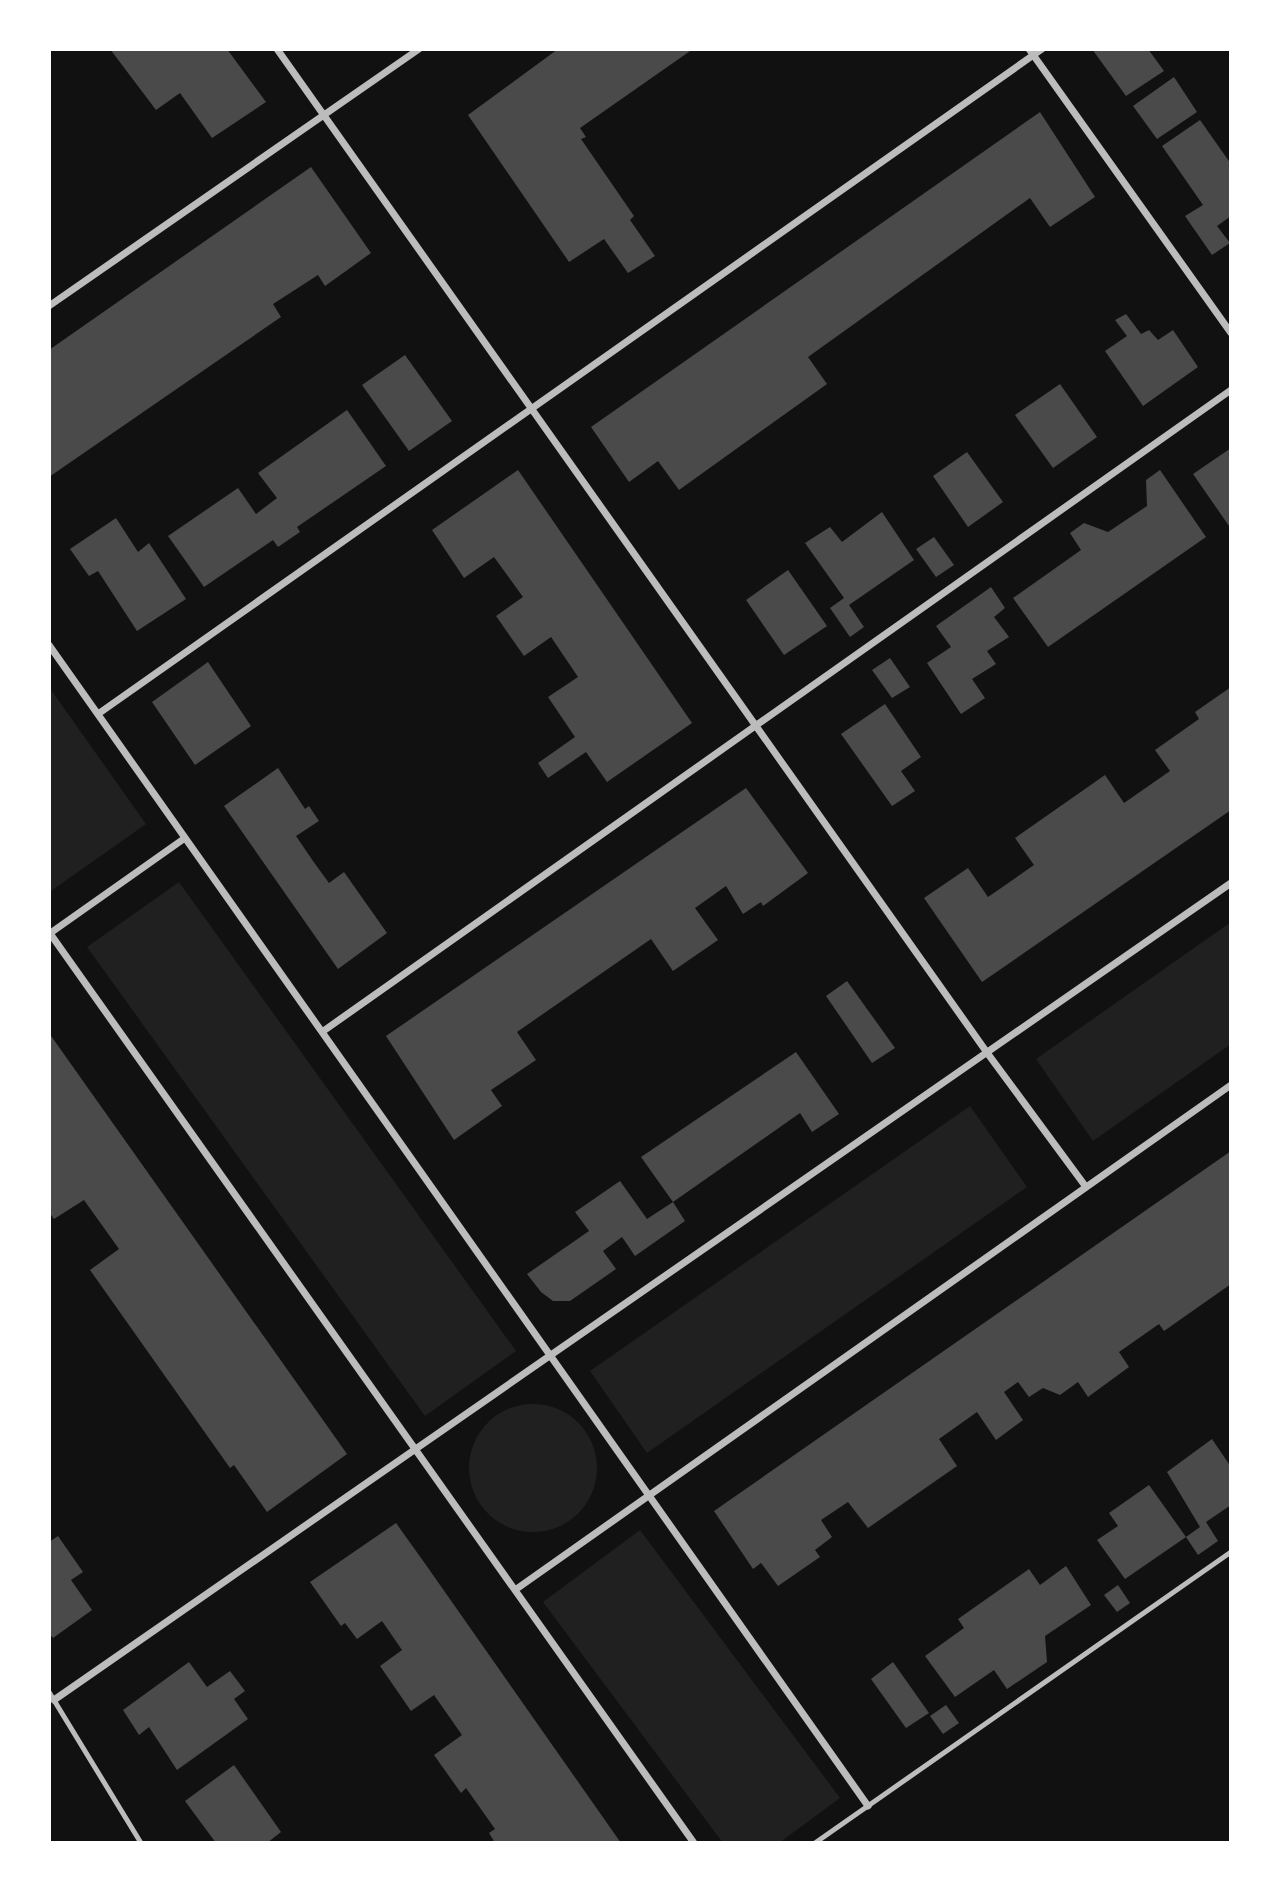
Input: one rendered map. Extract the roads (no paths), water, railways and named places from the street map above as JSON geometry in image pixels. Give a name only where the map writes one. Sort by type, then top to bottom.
[{"type":"street","points":[[277,49],[988,1054],[1086,1187]]},
{"type":"street","points":[[49,306],[419,49]]},
{"type":"street","points":[[97,714],[1031,52],[1042,49]]},
{"type":"street","points":[[1031,52],[1231,333]]},
{"type":"street","points":[[322,1032],[1231,390]]},
{"type":"street","points":[[49,645],[868,1806]]},
{"type":"street","points":[[185,838],[49,933],[694,1843]]},
{"type":"street","points":[[54,1700],[1231,883]]},
{"type":"street","points":[[515,1590],[1231,1085]]},
{"type":"lane","points":[[815,1843],[1231,1552]]},
{"type":"lane","points":[[49,1692],[141,1843]]}]
